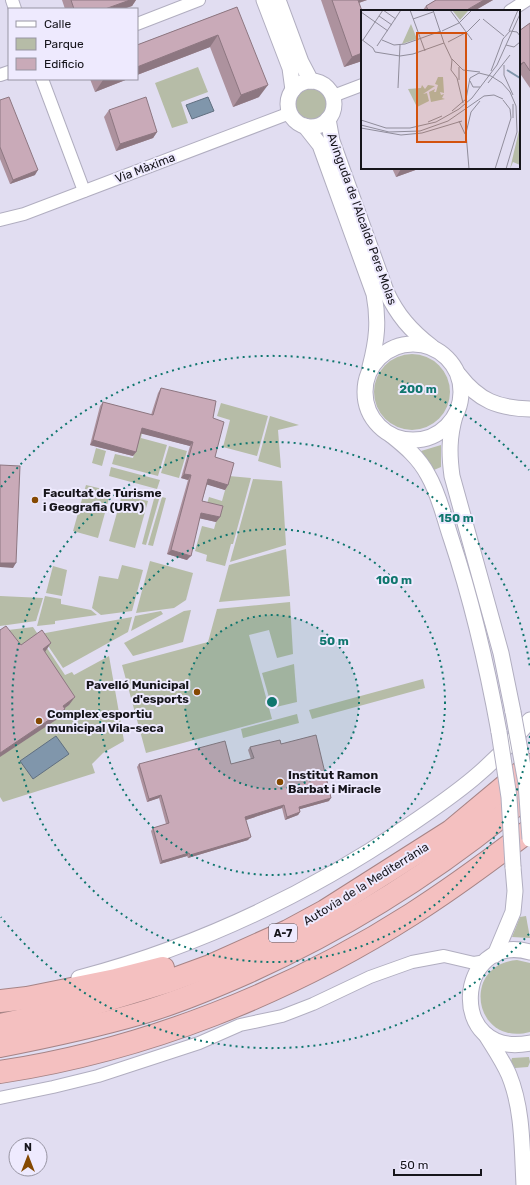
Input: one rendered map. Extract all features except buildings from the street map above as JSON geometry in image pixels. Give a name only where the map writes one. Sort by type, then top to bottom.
[{"type":"highway","name":"Autovia de la Mediterrània","points":[[0,1025],[87,1006],[169,981],[248,949],[325,912],[451,831],[487,803],[530,765]]},
{"type":"highway","name":"Autovia de la Mediterrània","points":[[0,1046],[70,1032],[139,1014],[214,987],[272,961],[348,922],[438,865],[490,827],[530,793]]},
{"type":"highway","points":[[0,1072],[67,1059],[135,1041],[188,1024],[264,993],[340,956],[412,915],[480,868],[530,830]]},
{"type":"highway","points":[[0,1000],[27,998],[149,972],[214,951],[299,916],[325,912]]},
{"type":"highway","points":[[0,1061],[119,1028],[139,1014]]},
{"type":"street","points":[[138,24],[199,0]]},
{"type":"street","points":[[264,0],[290,68],[293,90]]},
{"type":"street","points":[[278,0],[301,62],[311,81]]},
{"type":"street","points":[[512,10],[527,0]]},
{"type":"street","points":[[42,80],[84,191]]},
{"type":"street","points":[[311,81],[324,85],[333,96],[334,108],[328,119],[318,126],[305,126],[299,123],[290,113],[288,101],[293,90],[304,82],[311,81]]},
{"type":"street","points":[[333,96],[361,85]]},
{"type":"street","name":"Via Màxima","points":[[0,220],[24,214],[290,113]]},
{"type":"street","name":"Avinguda de l'Alcalde Pere Molas","points":[[328,119],[332,141],[386,291],[394,309],[417,336],[436,350]]},
{"type":"street","name":"Avinguda de l'Alcalde Pere Molas","points":[[305,126],[320,145],[374,294],[378,315],[377,332],[369,372]]},
{"type":"street","points":[[470,986],[476,972],[490,958],[513,912],[514,866],[509,797],[499,732],[485,659],[461,568],[437,495],[429,475],[415,456],[378,426],[370,414],[365,400],[365,386],[369,372],[378,359],[390,349],[406,345],[421,345],[436,350],[448,360],[469,388],[495,404],[530,409]]},
{"type":"street","points":[[457,372],[461,387],[460,402],[450,437],[449,457],[452,476],[501,653],[526,783],[530,839]]},
{"type":"street","points":[[391,435],[405,440],[420,440],[434,436],[446,427],[455,416]]},
{"type":"street","points":[[0,1000],[90,975],[164,951],[250,916],[293,895],[336,872],[390,838],[469,784],[511,744],[530,720]]},
{"type":"street","points":[[0,1098],[98,1076],[199,1043],[240,1025],[282,1016],[302,1009],[370,977],[412,962],[444,956],[474,963],[517,950],[530,952]]},
{"type":"street","points":[[459,959],[469,973],[469,996],[472,1015],[501,1060],[514,1088],[519,1119],[524,1185]]},
{"type":"street","points":[[483,1031],[494,1039],[506,1044],[520,1046],[530,1043]]},
{"type":"green space","points":[[198,67],[208,92],[181,102],[188,123],[172,128],[155,83]]},
{"type":"green space","points":[[310,87],[322,92],[327,104],[322,116],[310,121],[298,116],[293,104],[298,92]]},
{"type":"green space","points":[[404,354],[420,354],[433,360],[444,371],[450,384],[448,407],[433,424],[420,430],[404,430],[391,424],[376,407],[374,400],[374,384],[380,371],[397,356]]},
{"type":"green space","points":[[221,403],[268,416],[257,456],[223,447],[230,420],[217,416]]},
{"type":"green space","points":[[270,416],[299,425],[278,430],[281,468],[258,461]]},
{"type":"green space","points":[[140,432],[142,433],[141,438],[167,445],[158,476],[112,464],[115,454],[133,458]]},
{"type":"green space","points":[[441,445],[441,467],[434,470],[421,451]]},
{"type":"green space","points":[[169,446],[187,451],[179,478],[161,473]]},
{"type":"green space","points":[[96,448],[106,451],[102,466],[92,463]]},
{"type":"green space","points":[[111,467],[160,480],[157,489],[109,476]]},
{"type":"green space","points":[[229,476],[251,478],[233,544],[231,544],[225,566],[206,561],[207,555],[195,551],[202,526],[214,529],[219,511],[206,507],[209,497],[222,501]]},
{"type":"green space","points":[[253,479],[282,481],[286,545],[230,562]]},
{"type":"green space","points":[[86,485],[111,491],[98,538],[73,531]]},
{"type":"green space","points":[[122,495],[148,501],[135,548],[109,541]]},
{"type":"green space","points":[[155,495],[160,496],[146,545],[142,544]]},
{"type":"green space","points":[[162,497],[166,498],[153,546],[148,545]]},
{"type":"green space","points":[[286,549],[290,596],[219,602],[229,565]]},
{"type":"green space","points":[[150,561],[193,573],[186,600],[174,608],[136,613]]},
{"type":"green space","points":[[122,565],[143,570],[132,611],[101,615],[92,608],[99,576],[118,579]]},
{"type":"green space","points":[[53,566],[67,570],[62,596],[46,593]]},
{"type":"green space","points":[[0,596],[43,598],[36,621],[0,626]]},
{"type":"green space","points":[[45,596],[61,599],[61,604],[91,610],[97,615],[55,621],[55,624],[37,626]]},
{"type":"green space","name":"Pavelló Municipal d'esports","points":[[290,602],[293,654],[277,658],[269,630],[249,635],[272,719],[146,753],[122,665],[208,642],[217,609]]},
{"type":"green space","points":[[191,610],[183,642],[133,656],[124,643],[184,611]]},
{"type":"green space","points":[[161,611],[163,614],[131,631],[135,616]]},
{"type":"green space","points":[[132,617],[128,632],[63,668],[40,634]]},
{"type":"green space","name":"Complex esportiu municipal Vila-seca","points":[[33,627],[65,675],[72,672],[74,675],[109,656],[124,741],[103,753],[92,764],[95,773],[3,802],[0,797],[0,631]]},
{"type":"green space","points":[[294,664],[297,702],[272,708],[262,673]]},
{"type":"green space","points":[[423,679],[425,688],[312,719],[309,710]]},
{"type":"green space","points":[[297,714],[299,723],[243,738],[241,729]]},
{"type":"green space","points":[[526,916],[530,938],[512,937],[520,917]]},
{"type":"green space","points":[[517,960],[530,963],[530,1032],[511,1033],[496,1028],[486,1017],[481,1004],[481,989],[487,975],[499,965]]},
{"type":"green space","points":[[529,1057],[530,1062],[528,1067],[515,1068],[511,1061],[512,1058]]},
{"type":"water","points":[[208,97],[214,111],[192,119],[186,105]]},
{"type":"water","points":[[56,736],[69,754],[33,779],[20,761]]},
{"type":"place","name":"Facultat de Turisme i Geografia (URV)","points":[[35,500]]},
{"type":"place","name":"Pavelló Municipal d'esports","points":[[197,692]]},
{"type":"place","name":"Complex esportiu municipal Vila-seca","points":[[39,721]]},
{"type":"place","name":"Institut Ramon Barbat i Miracle","points":[[280,782]]}]
